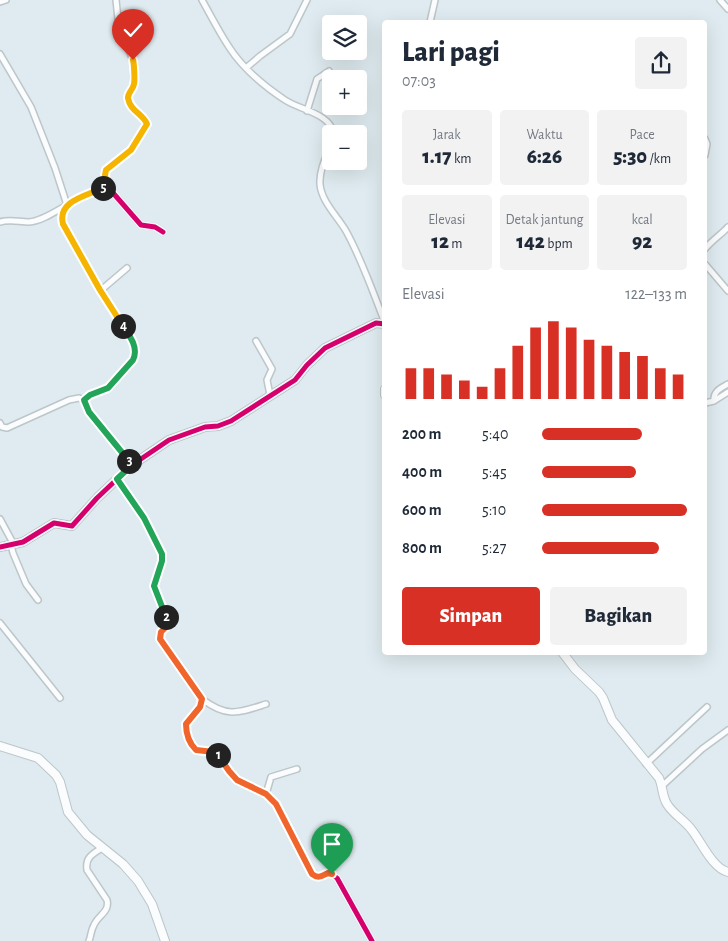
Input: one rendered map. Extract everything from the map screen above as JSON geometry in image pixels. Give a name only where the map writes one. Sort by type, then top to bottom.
[{"type":"street","points":[[0,2],[6,0]]},
{"type":"street","points":[[116,0],[118,19],[126,35],[128,48],[135,65],[134,83],[129,92],[128,100],[132,108],[146,120],[147,124],[131,150],[106,170],[107,186],[141,225],[155,226],[163,232]]},
{"type":"street","points":[[202,0],[229,47],[246,68],[269,90],[290,103],[317,114],[330,125]]},
{"type":"street","points":[[246,68],[290,34],[307,0]]},
{"type":"street","points":[[430,20],[435,0]]},
{"type":"street","points":[[720,0],[728,9]]},
{"type":"street","points":[[0,54],[32,107],[56,168],[67,205],[62,214],[63,224],[100,290],[133,342],[136,351],[133,360],[108,388],[90,395],[84,400]]},
{"type":"street","points":[[306,111],[317,79],[322,76]]},
{"type":"street","points":[[322,169],[321,189],[346,231],[371,285],[382,315]]},
{"type":"street","points":[[0,222],[6,220],[31,222],[107,186]]},
{"type":"street","points":[[707,247],[728,227]]},
{"type":"street","points":[[707,266],[728,291]]},
{"type":"street","points":[[100,290],[127,268]]},
{"type":"street","points":[[0,547],[23,542],[54,523],[72,526],[97,498],[132,465],[177,437],[205,427],[231,422],[294,380],[325,348],[376,323],[382,323]]},
{"type":"street","points":[[256,342],[272,369],[267,380],[270,395]]},
{"type":"street","points":[[714,401],[717,390],[728,384]]},
{"type":"street","points":[[707,403],[714,401],[728,392]]},
{"type":"street","points":[[0,423],[2,427],[7,428],[69,400],[79,398],[84,400],[89,412],[132,465]]},
{"type":"street","points":[[117,479],[144,518],[162,554],[162,561],[154,586],[167,621],[167,626],[160,635],[160,639],[202,699],[220,711],[245,711],[266,704]]},
{"type":"street","points":[[0,519],[13,543],[13,553],[26,584],[38,600]]},
{"type":"street","points":[[0,623],[60,698]]},
{"type":"street","points":[[564,655],[570,664],[599,692],[612,720],[659,778],[668,806],[691,829],[717,865],[722,870],[728,872]]},
{"type":"street","points":[[202,699],[200,707],[186,724],[187,735],[192,746],[196,750],[214,752],[220,756],[237,780],[266,794],[276,804],[284,816],[312,874],[319,877],[328,873],[337,878],[372,941]]},
{"type":"street","points":[[646,764],[707,707]]},
{"type":"street","points":[[662,786],[702,749],[728,730]]},
{"type":"street","points":[[0,746],[38,758],[50,767],[60,782],[68,812],[87,835],[123,864],[145,892],[156,913],[165,941]]},
{"type":"street","points":[[266,794],[270,778],[297,769]]},
{"type":"street","points":[[89,941],[94,923],[107,910],[109,904],[87,870],[86,865],[91,854],[102,848]]},
{"type":"cycle path","points":[[132,465],[89,412],[84,400],[86,397],[106,390],[112,385],[133,360],[136,351],[133,342],[100,291],[63,224],[62,214],[67,205],[107,186],[141,225],[155,227],[163,232]]},
{"type":"cycle path","points":[[0,547],[23,542],[54,523],[72,526],[97,498],[132,465],[169,440],[205,427],[218,426],[231,421],[295,380],[307,365],[325,348],[376,323],[382,324]]},
{"type":"cycle path","points":[[117,479],[144,518],[161,554],[162,561],[154,586],[167,621],[167,626],[160,635],[160,639],[202,699],[200,707],[187,724],[190,741],[196,749],[214,752],[220,756],[237,781],[270,797],[284,816],[312,874],[318,877],[329,873],[337,878],[372,941]]},
{"type":"route","points":[[133,60],[135,65],[134,83],[129,92],[128,100],[132,108],[146,120],[146,126],[131,150],[106,170],[107,186],[67,205],[62,214],[63,224],[100,290],[125,328],[136,351],[133,360],[114,384],[86,397],[84,400],[85,406],[132,465],[117,479],[144,518],[162,554],[162,561],[154,586],[167,621],[167,626],[161,632],[160,639],[202,699],[200,707],[186,724],[187,735],[192,746],[196,750],[214,752],[220,756],[237,780],[270,797],[284,816],[312,874],[319,877],[328,873],[332,874]]}]
